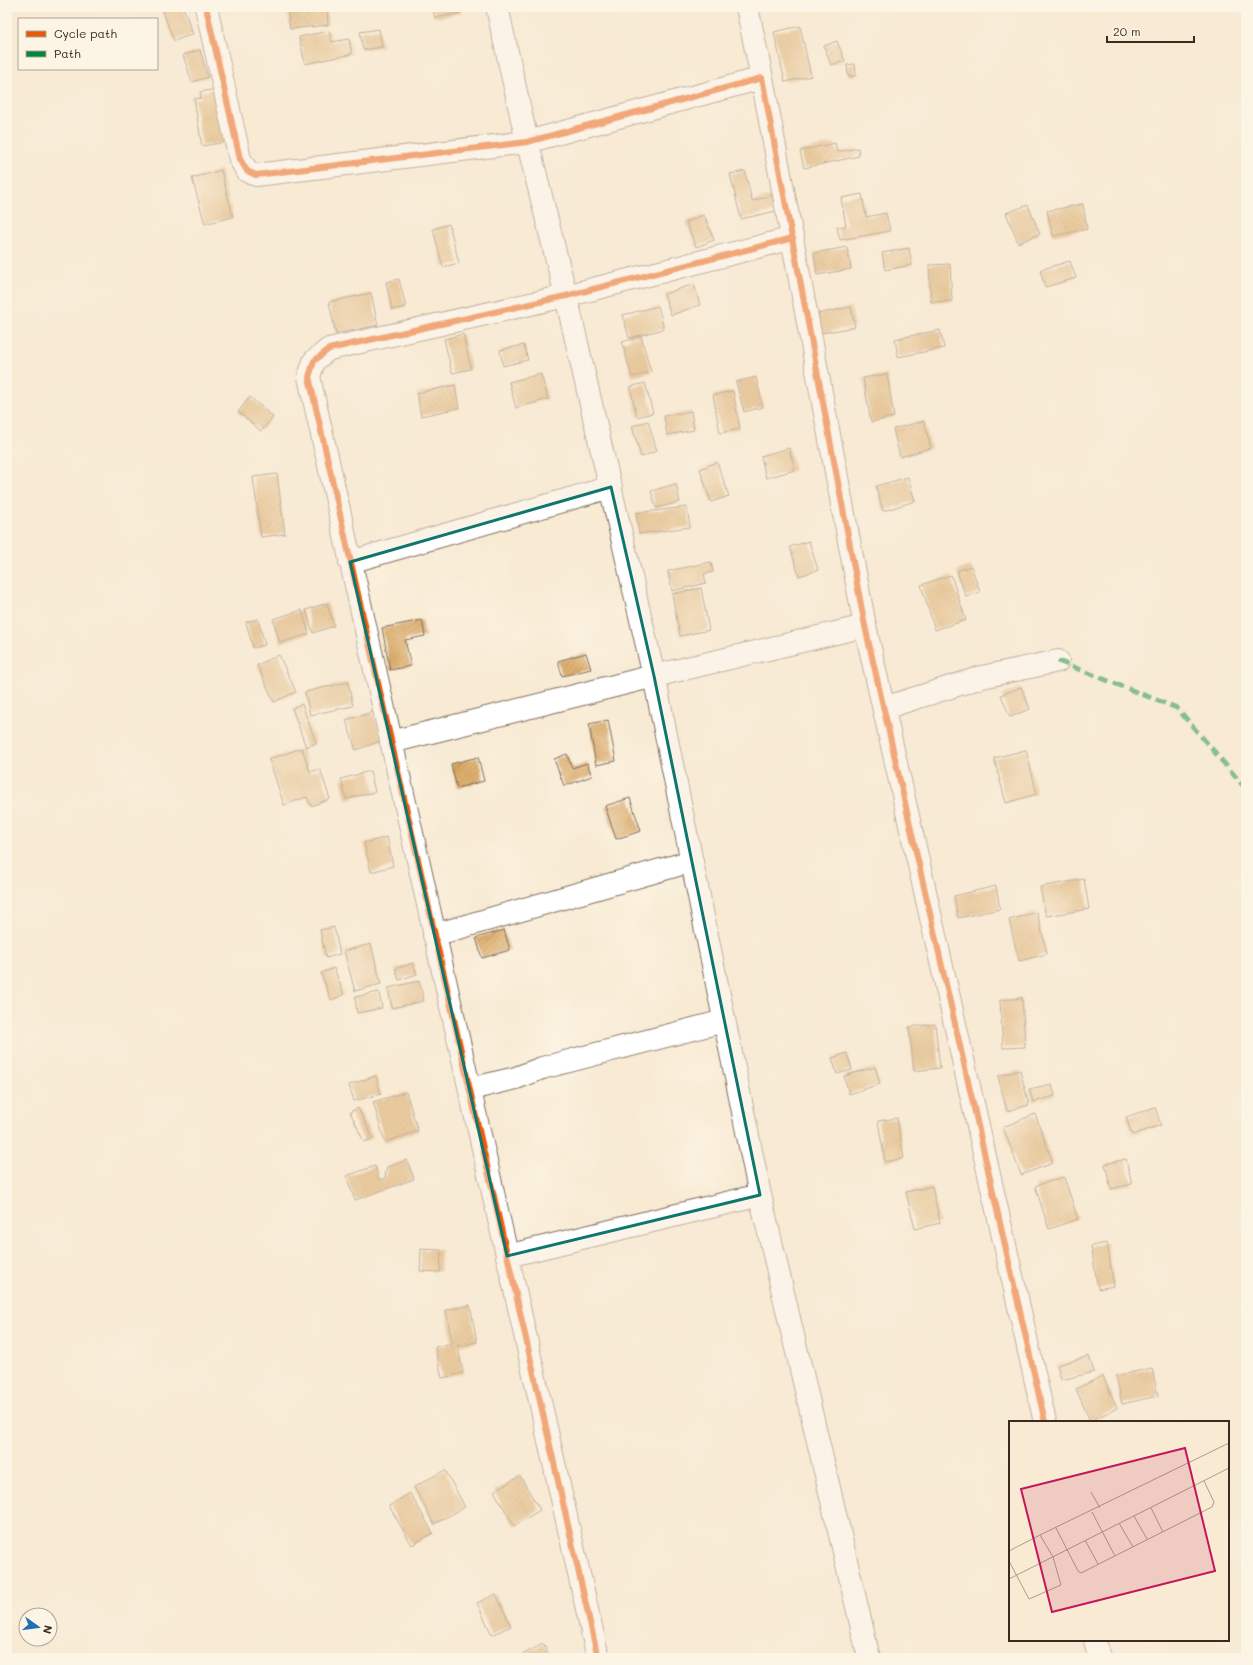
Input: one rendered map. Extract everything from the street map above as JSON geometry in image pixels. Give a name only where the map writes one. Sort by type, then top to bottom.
[{"type":"street","points":[[206,7],[240,159],[247,171],[256,175],[527,142],[762,78]]},
{"type":"street","points":[[497,7],[527,142],[566,296],[654,676],[760,1195],[870,1658]]},
{"type":"street","points":[[747,7],[793,238],[865,626],[1045,1421]]},
{"type":"street","points":[[598,1658],[309,377],[314,360],[329,349],[566,296],[793,238]]},
{"type":"street","points":[[350,562],[611,487]]},
{"type":"street","points":[[391,742],[654,676],[865,626]]},
{"type":"street","points":[[884,708],[982,677],[1058,661]]},
{"type":"street","points":[[434,935],[692,861]]},
{"type":"street","points":[[470,1090],[516,1078],[542,1068],[724,1021]]},
{"type":"street","points":[[507,1256],[760,1195]]},
{"type":"street","points":[[1095,1641],[1099,1658]]},
{"type":"highlighted area","points":[[611,487],[654,676],[760,1195],[507,1256],[350,562]]},
{"type":"building","points":[[161,7],[183,7],[193,34],[174,41]]},
{"type":"building","points":[[287,7],[327,7],[328,25],[290,29]]},
{"type":"building","points":[[432,7],[459,7],[461,13],[435,18]]},
{"type":"building","points":[[800,26],[811,76],[785,82],[774,32]]},
{"type":"building","points":[[379,29],[382,47],[363,50],[360,32]]},
{"type":"building","points":[[329,31],[332,42],[349,39],[352,54],[305,64],[299,37]]},
{"type":"building","points":[[837,41],[845,61],[831,65],[824,46]]},
{"type":"building","points":[[200,50],[208,77],[192,82],[183,55]]},
{"type":"building","points":[[855,64],[856,76],[848,76],[847,65]]},
{"type":"building","points":[[223,88],[232,141],[202,146],[194,99],[201,98],[200,92]]},
{"type":"building","points":[[835,143],[837,152],[858,148],[859,156],[804,168],[800,151]]},
{"type":"building","points":[[221,170],[233,217],[205,224],[192,178]]},
{"type":"building","points":[[745,171],[752,201],[773,195],[776,211],[741,219],[730,174]]},
{"type":"building","points":[[862,194],[866,217],[886,213],[890,231],[840,240],[837,227],[846,226],[841,198]]},
{"type":"building","points":[[1083,204],[1087,229],[1053,236],[1047,211]]},
{"type":"building","points":[[1028,205],[1040,234],[1018,243],[1006,213]]},
{"type":"building","points":[[704,215],[714,240],[696,247],[686,222]]},
{"type":"building","points":[[449,224],[459,263],[443,267],[433,229]]},
{"type":"building","points":[[847,247],[851,269],[817,275],[814,253]]},
{"type":"building","points":[[909,248],[912,265],[885,270],[882,253]]},
{"type":"building","points":[[1070,261],[1076,278],[1045,287],[1040,270]]},
{"type":"building","points":[[950,264],[952,301],[931,302],[929,265]]},
{"type":"building","points":[[399,279],[406,307],[392,310],[386,282]]},
{"type":"building","points":[[694,284],[700,305],[671,315],[664,294]]},
{"type":"building","points":[[371,293],[378,325],[336,334],[329,302]]},
{"type":"building","points":[[658,306],[664,329],[629,338],[623,315]]},
{"type":"building","points":[[851,307],[855,327],[816,334],[812,315]]},
{"type":"building","points":[[940,330],[944,348],[898,357],[895,339]]},
{"type":"building","points":[[463,334],[471,369],[452,373],[444,339]]},
{"type":"building","points":[[641,336],[651,372],[632,377],[622,342]]},
{"type":"building","points":[[524,345],[528,360],[503,366],[500,350]]},
{"type":"building","points":[[541,374],[548,399],[516,408],[509,382]]},
{"type":"building","points":[[887,374],[894,417],[871,422],[863,378]]},
{"type":"building","points":[[756,377],[763,407],[744,412],[736,382]]},
{"type":"building","points":[[645,383],[653,413],[637,417],[630,387]]},
{"type":"building","points":[[455,385],[459,408],[421,416],[417,393]]},
{"type":"building","points":[[733,391],[740,429],[720,433],[713,395]]},
{"type":"building","points":[[250,397],[273,417],[261,431],[238,412]]},
{"type":"building","points":[[691,411],[694,430],[667,435],[664,416]]},
{"type":"building","points":[[648,421],[657,451],[641,457],[632,426]]},
{"type":"building","points":[[924,421],[931,448],[900,457],[893,429]]},
{"type":"building","points":[[789,448],[795,470],[766,478],[761,456]]},
{"type":"building","points":[[717,462],[729,496],[711,502],[700,469]]},
{"type":"building","points":[[277,474],[285,534],[261,537],[253,477]]},
{"type":"building","points":[[908,477],[915,501],[883,511],[876,486]]},
{"type":"building","points":[[676,484],[680,502],[656,508],[651,491]]},
{"type":"building","points":[[687,507],[690,527],[639,534],[636,513]]},
{"type":"building","points":[[809,541],[818,570],[799,576],[790,547]]},
{"type":"building","points":[[711,562],[713,572],[704,574],[706,583],[672,591],[668,571]]},
{"type":"building","points":[[971,566],[980,592],[966,597],[957,571]]},
{"type":"building","points":[[951,575],[966,620],[935,630],[921,585]]},
{"type":"building","points":[[701,588],[709,630],[680,636],[672,594]]},
{"type":"building","points":[[327,603],[334,626],[313,633],[306,610]]},
{"type":"building","points":[[302,610],[309,634],[280,643],[273,619]]},
{"type":"building","points":[[258,619],[265,645],[253,648],[246,622]]},
{"type":"building","points":[[422,620],[425,636],[405,640],[411,666],[390,670],[382,628]]},
{"type":"building","points":[[586,653],[591,669],[562,676],[558,661]]},
{"type":"building","points":[[279,655],[296,692],[274,702],[257,665]]},
{"type":"building","points":[[348,682],[353,706],[310,715],[305,692]]},
{"type":"building","points":[[1021,687],[1030,709],[1010,717],[1001,695]]},
{"type":"building","points":[[302,704],[316,743],[306,747],[292,708]]},
{"type":"building","points":[[373,712],[383,740],[356,750],[346,720]]},
{"type":"building","points":[[608,720],[616,761],[596,765],[589,724]]},
{"type":"building","points":[[302,748],[310,772],[320,769],[330,799],[311,806],[307,797],[284,805],[269,759]]},
{"type":"building","points":[[1026,750],[1037,794],[1006,803],[994,758]]},
{"type":"building","points":[[567,754],[572,768],[587,763],[592,776],[564,786],[554,759]]},
{"type":"building","points":[[478,757],[484,781],[457,788],[451,764]]},
{"type":"building","points":[[370,771],[375,792],[346,799],[341,779]]},
{"type":"building","points":[[630,798],[641,831],[616,839],[605,806]]},
{"type":"building","points":[[387,837],[393,866],[371,872],[364,843]]},
{"type":"building","points":[[1084,879],[1089,909],[1046,916],[1040,887]]},
{"type":"building","points":[[996,886],[1000,909],[958,918],[954,896]]},
{"type":"building","points":[[1037,912],[1047,954],[1019,961],[1009,920]]},
{"type":"building","points":[[334,927],[340,954],[326,958],[320,930]]},
{"type":"building","points":[[504,930],[510,950],[482,958],[476,938]]},
{"type":"building","points":[[371,944],[381,984],[355,991],[344,951]]},
{"type":"building","points":[[413,963],[417,974],[399,980],[395,969]]},
{"type":"building","points":[[334,968],[344,995],[331,1000],[321,973]]},
{"type":"building","points":[[419,981],[424,1001],[392,1008],[388,988]]},
{"type":"building","points":[[379,992],[382,1008],[357,1013],[355,997]]},
{"type":"building","points":[[1022,998],[1025,1047],[1003,1048],[1000,1000]]},
{"type":"building","points":[[935,1024],[940,1068],[914,1071],[909,1027]]},
{"type":"building","points":[[847,1053],[852,1070],[837,1074],[832,1058]]},
{"type":"building","points":[[875,1067],[880,1084],[849,1094],[844,1076]]},
{"type":"building","points":[[1020,1070],[1029,1105],[1007,1111],[998,1076]]},
{"type":"building","points":[[376,1076],[381,1094],[354,1101],[349,1085]]},
{"type":"building","points":[[1052,1084],[1055,1096],[1033,1102],[1029,1089]]},
{"type":"building","points":[[406,1092],[418,1131],[385,1142],[373,1102]]},
{"type":"building","points":[[1155,1107],[1161,1125],[1132,1135],[1126,1117]]},
{"type":"building","points":[[358,1108],[373,1138],[364,1142],[350,1112]]},
{"type":"building","points":[[1035,1114],[1053,1163],[1021,1175],[1003,1127]]},
{"type":"building","points":[[897,1118],[904,1158],[885,1162],[878,1121]]},
{"type":"building","points":[[1126,1159],[1132,1184],[1111,1189],[1105,1164]]},
{"type":"building","points":[[407,1160],[414,1179],[355,1200],[346,1176],[375,1166],[379,1180],[385,1178],[387,1167]]},
{"type":"building","points":[[1064,1177],[1078,1219],[1049,1229],[1035,1186]]},
{"type":"building","points":[[932,1186],[940,1223],[915,1229],[906,1192]]},
{"type":"building","points":[[1107,1243],[1114,1286],[1098,1289],[1091,1246]]},
{"type":"building","points":[[421,1249],[441,1250],[440,1272],[420,1271]]},
{"type":"building","points":[[470,1305],[477,1342],[458,1346],[463,1373],[442,1378],[435,1347],[452,1343],[446,1310]]},
{"type":"building","points":[[1089,1356],[1094,1372],[1061,1380],[1057,1365]]},
{"type":"building","points":[[1152,1368],[1158,1396],[1122,1404],[1116,1376]]},
{"type":"building","points":[[1103,1376],[1117,1408],[1090,1421],[1076,1389]]},
{"type":"building","points":[[445,1470],[465,1507],[434,1524],[414,1487]]},
{"type":"building","points":[[520,1476],[540,1510],[514,1526],[494,1491]]},
{"type":"building","points":[[410,1493],[433,1533],[412,1545],[389,1506]]},
{"type":"building","points":[[496,1594],[511,1626],[492,1635],[477,1603]]},
{"type":"building","points":[[543,1644],[551,1658],[524,1658],[522,1655]]},
{"type":"marked path","points":[[1058,661],[1177,708],[1246,789]]},
{"type":"cycle path","points":[[206,7],[240,159],[247,171],[256,175],[527,142],[762,78],[865,626],[1045,1421]]},
{"type":"cycle path","points":[[598,1658],[309,377],[314,361],[329,349],[566,296],[793,238]]}]
